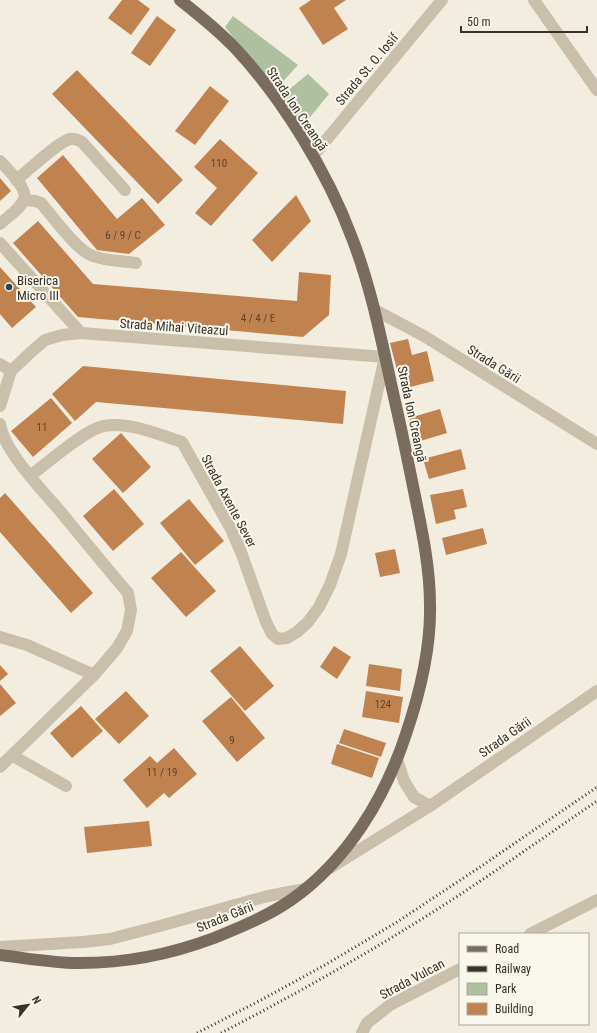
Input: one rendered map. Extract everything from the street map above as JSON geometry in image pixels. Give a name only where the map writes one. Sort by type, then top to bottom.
[{"type":"main road","name":"Strada Ion Creangă","points":[[180,0],[235,48],[253,68],[290,118],[313,156],[332,193],[352,238],[375,310],[402,429],[428,569],[430,605],[428,641],[423,673],[415,707],[397,759],[386,785],[371,812],[349,843],[326,871]]},
{"type":"main road","name":"Strada Gării","points":[[0,955],[72,963],[109,962],[173,951],[206,941],[239,928],[270,913],[291,900],[326,871]]},
{"type":"street","name":"Strada St. O. Iosif","points":[[313,156],[442,0]]},
{"type":"street","points":[[534,0],[597,90]]},
{"type":"street","points":[[16,180],[58,146],[69,139],[75,139],[82,142],[125,190]]},
{"type":"street","points":[[0,161],[25,192],[24,200],[18,208],[0,224]]},
{"type":"street","points":[[24,200],[41,203],[82,249],[91,256],[136,263]]},
{"type":"street","points":[[0,244],[81,333]]},
{"type":"street","name":"Strada Gării","points":[[375,310],[424,336],[597,444]]},
{"type":"street","points":[[0,406],[11,371],[45,340],[62,335],[81,333]]},
{"type":"street","name":"Strada Mihai Viteazul","points":[[81,333],[385,357]]},
{"type":"street","name":"Strada Axente Sever","points":[[30,476],[80,438],[95,428],[104,425],[133,428],[182,442],[239,546],[266,622],[272,634],[278,639],[286,638],[297,632],[308,622],[319,607],[330,585],[341,554],[385,357]]},
{"type":"street","points":[[0,364],[11,371]]},
{"type":"street","points":[[0,424],[1,432],[9,447],[30,476],[128,593],[131,610],[127,631],[117,648],[94,675],[0,768]]},
{"type":"street","points":[[0,637],[27,645],[94,675]]},
{"type":"street","name":"Strada Gării","points":[[326,871],[430,806],[597,691]]},
{"type":"street","points":[[13,756],[66,786]]},
{"type":"street","points":[[397,759],[404,781],[414,797],[430,806]]},
{"type":"street","points":[[0,947],[110,939],[268,896],[305,889]]},
{"type":"street","points":[[532,933],[597,900]]},
{"type":"street","name":"Strada Vulcan","points":[[362,1033],[367,1023],[390,1005],[459,970]]},
{"type":"green space","points":[[233,16],[298,65],[275,90],[225,27]]},
{"type":"green space","points":[[308,74],[329,94],[302,127],[280,97]]},
{"type":"building","points":[[122,0],[138,0],[150,9],[131,35],[108,18]]},
{"type":"building","points":[[311,0],[346,0],[334,8],[348,29],[323,45],[299,8]]},
{"type":"building","points":[[157,16],[176,30],[150,66],[131,53]]},
{"type":"building","points":[[77,70],[183,180],[158,204],[52,94]]},
{"type":"building","points":[[210,86],[229,101],[195,145],[175,131]]},
{"type":"building","points":[[220,139],[258,173],[211,226],[195,213],[217,188],[194,167]]},
{"type":"building","points":[[63,155],[117,219],[142,198],[165,225],[129,254],[97,250],[37,178]]},
{"type":"building","points":[[0,178],[11,191],[0,201]]},
{"type":"building","points":[[296,195],[311,221],[272,262],[252,240]]},
{"type":"building","points":[[38,221],[93,284],[297,301],[299,272],[331,275],[329,315],[303,337],[78,317],[13,243]]},
{"type":"building","name":"Biserica Micro III","points":[[0,267],[36,307],[12,328],[0,314]]},
{"type":"building","points":[[408,339],[412,355],[427,351],[434,381],[402,389],[390,343]]},
{"type":"building","points":[[83,366],[346,391],[343,424],[96,402],[75,421],[52,394]]},
{"type":"building","points":[[51,398],[72,423],[33,457],[11,431]]},
{"type":"building","points":[[440,409],[447,433],[417,442],[409,418]]},
{"type":"building","points":[[121,433],[151,467],[123,493],[92,459]]},
{"type":"building","points":[[461,449],[466,469],[429,479],[423,459]]},
{"type":"building","points":[[114,489],[144,524],[113,551],[83,516]]},
{"type":"building","points":[[463,489],[467,507],[454,510],[456,519],[436,524],[430,495]]},
{"type":"building","points":[[5,493],[93,593],[71,613],[0,532],[0,498]]},
{"type":"building","points":[[189,499],[224,541],[195,565],[160,523]]},
{"type":"building","points":[[483,528],[487,544],[446,555],[442,538]]},
{"type":"building","points":[[395,549],[400,573],[380,577],[375,553]]},
{"type":"building","points":[[181,552],[216,591],[186,617],[151,578]]},
{"type":"building","points":[[240,646],[274,686],[245,711],[210,671]]},
{"type":"building","points":[[334,646],[351,657],[337,679],[320,667]]},
{"type":"building","points":[[369,664],[402,669],[400,691],[366,686]]},
{"type":"building","points":[[0,665],[8,674],[0,681]]},
{"type":"building","points":[[0,684],[16,703],[0,716]]},
{"type":"building","points":[[126,691],[149,716],[119,744],[95,719]]},
{"type":"building","points":[[366,691],[403,697],[399,723],[362,717]]},
{"type":"building","points":[[231,697],[265,738],[237,762],[202,721]]},
{"type":"building","points":[[81,706],[103,731],[72,758],[50,733]]},
{"type":"building","points":[[344,729],[386,743],[381,757],[339,743]]},
{"type":"building","points":[[337,744],[379,758],[372,778],[331,764]]},
{"type":"building","points":[[174,748],[197,774],[169,798],[164,793],[147,808],[123,780],[150,756],[157,763]]},
{"type":"building","points":[[149,821],[152,846],[87,853],[84,827]]},
{"type":"railway","points":[[197,1033],[325,965],[397,922],[597,787]]},
{"type":"railway","points":[[221,1033],[336,971],[392,938],[485,878],[597,801]]},
{"type":"place","name":"Biserica Micro III","points":[[9,287]]}]
